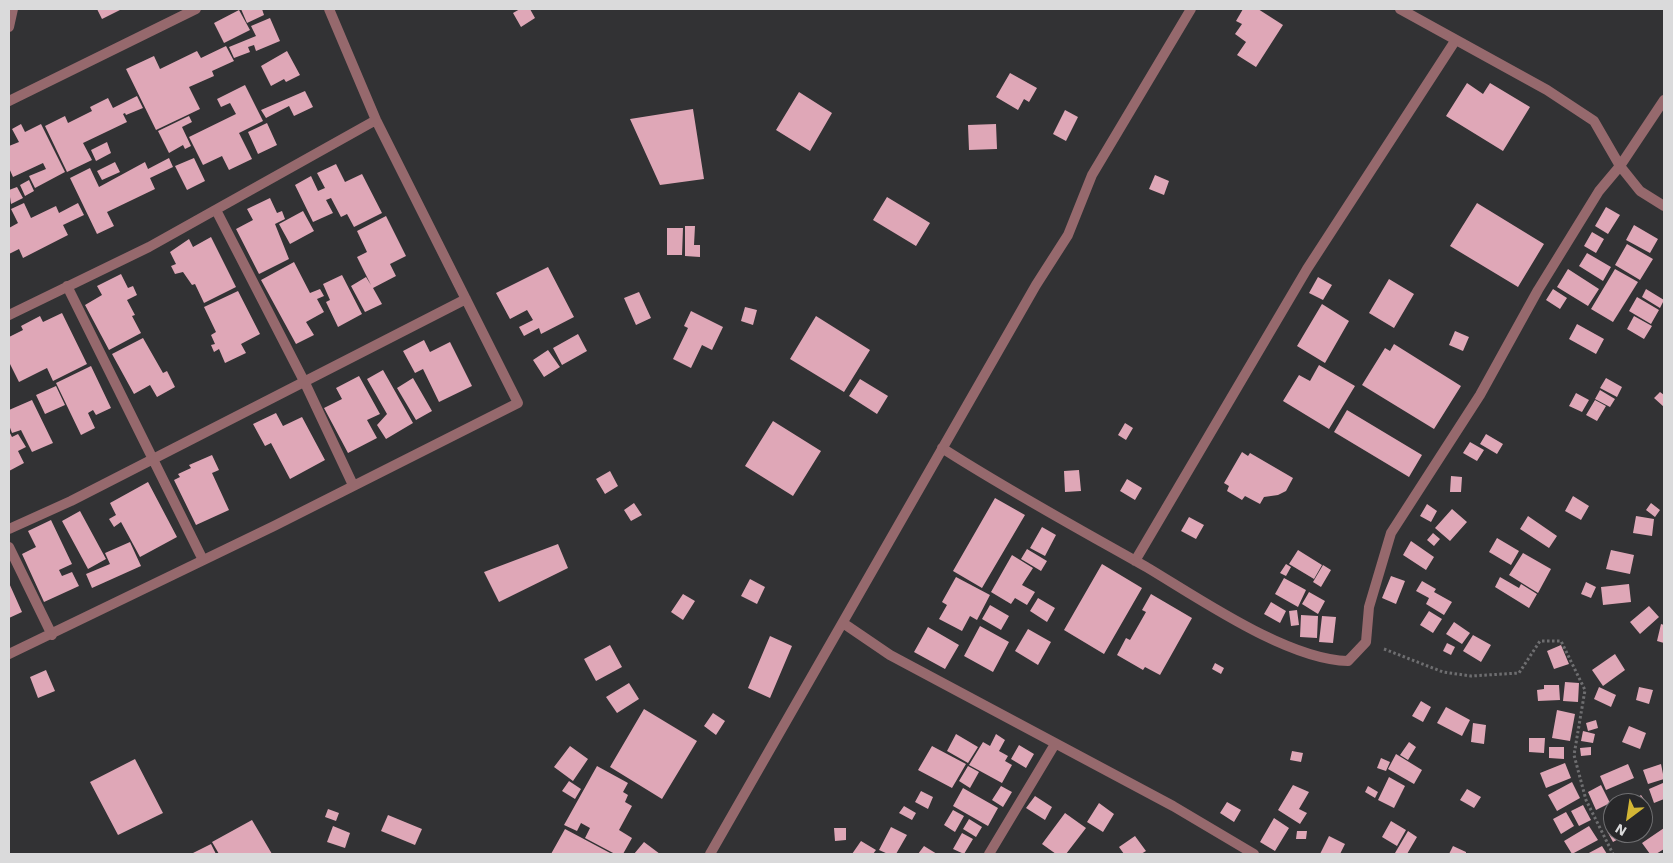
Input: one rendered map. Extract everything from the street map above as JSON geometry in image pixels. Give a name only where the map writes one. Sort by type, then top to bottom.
[{"type":"street","points":[[9,27],[13,9]]},
{"type":"street","points":[[9,101],[196,9]]},
{"type":"street","points":[[9,654],[52,635],[518,403],[376,120],[329,9]]},
{"type":"street","points":[[710,854],[1036,285],[1068,235],[1092,175],[1191,9]]},
{"type":"street","points":[[1400,9],[1547,90],[1594,121],[1620,166],[1640,191],[1664,206]]},
{"type":"street","points":[[1135,561],[1307,269],[1455,41]]},
{"type":"street","points":[[942,448],[997,482],[1269,638],[1330,661],[1348,661],[1366,642],[1369,607],[1390,533],[1480,395],[1538,290],[1599,191],[1620,166],[1664,100]]},
{"type":"street","points":[[9,315],[149,247],[376,120]]},
{"type":"street","points":[[216,210],[305,383],[353,485]]},
{"type":"street","points":[[67,286],[202,560]]},
{"type":"street","points":[[9,529],[71,501],[466,299]]},
{"type":"street","points":[[9,547],[52,635]]},
{"type":"street","points":[[843,623],[890,655],[1173,806],[1241,851],[1254,854]]},
{"type":"street","points":[[989,854],[1055,744]]},
{"type":"path","points":[[1366,642],[1443,672],[1471,676],[1519,673],[1540,641],[1562,641],[1585,690],[1574,755],[1586,800],[1614,854]]},
{"type":"building","points":[[97,9],[122,9],[102,19]]},
{"type":"building","points":[[241,9],[262,9],[264,15],[247,23]]},
{"type":"building","points":[[520,9],[530,9],[535,18],[521,27],[513,13]]},
{"type":"building","points":[[1243,9],[1258,9],[1283,25],[1256,67],[1237,55],[1246,42],[1235,34],[1242,24],[1236,21]]},
{"type":"building","points":[[239,10],[250,30],[224,43],[214,23]]},
{"type":"building","points":[[270,18],[280,41],[256,51],[254,45],[248,47],[250,52],[234,58],[229,47],[256,36],[251,26]]},
{"type":"building","points":[[226,46],[234,61],[212,71],[214,76],[189,87],[200,109],[156,130],[126,69],[154,56],[160,69],[197,51],[201,58]]},
{"type":"building","points":[[287,51],[300,75],[286,82],[284,79],[271,86],[261,66]]},
{"type":"building","points":[[1010,73],[1037,88],[1029,102],[1024,99],[1018,110],[996,97]]},
{"type":"building","points":[[1467,83],[1483,94],[1490,83],[1530,107],[1503,151],[1446,116]]},
{"type":"building","points":[[245,85],[263,121],[239,133],[252,159],[229,170],[222,156],[203,165],[189,137],[236,114],[230,103],[221,107],[217,99]]},
{"type":"building","points":[[305,91],[313,107],[294,116],[289,106],[266,118],[261,110]]},
{"type":"building","points":[[799,92],[832,113],[810,151],[776,130]]},
{"type":"building","points":[[137,96],[143,108],[126,115],[125,113],[123,114],[127,122],[83,143],[92,160],[67,172],[45,126],[65,116],[68,123],[92,111],[90,107],[108,98],[113,108]]},
{"type":"building","points":[[693,109],[704,179],[660,185],[630,119]]},
{"type":"building","points":[[1065,110],[1078,117],[1066,141],[1053,134]]},
{"type":"building","points":[[189,116],[192,122],[182,127],[191,146],[185,149],[183,145],[169,153],[158,131]]},
{"type":"building","points":[[267,123],[277,145],[258,154],[248,132]]},
{"type":"building","points":[[21,124],[25,132],[41,124],[65,172],[35,188],[29,176],[46,169],[43,163],[13,177],[9,168],[9,146],[19,142],[12,129]]},
{"type":"building","points":[[996,124],[997,149],[969,150],[968,125]]},
{"type":"building","points":[[107,142],[111,153],[96,161],[91,150]]},
{"type":"building","points":[[169,158],[173,167],[150,178],[155,189],[107,212],[114,226],[97,234],[70,178],[90,168],[99,187],[145,162],[148,169]]},
{"type":"building","points":[[194,158],[205,181],[187,190],[175,166]]},
{"type":"building","points":[[115,162],[120,172],[102,180],[97,171]]},
{"type":"building","points":[[336,164],[345,182],[362,174],[382,213],[354,227],[347,214],[341,217],[331,198],[326,200],[333,213],[313,222],[295,185],[311,176],[318,191],[325,188],[317,173]]},
{"type":"building","points":[[1155,175],[1169,181],[1164,195],[1149,189]]},
{"type":"building","points":[[29,180],[34,191],[25,196],[20,185]]},
{"type":"building","points":[[17,187],[23,198],[11,204],[9,190]]},
{"type":"building","points":[[887,197],[930,223],[916,246],[873,220]]},
{"type":"building","points":[[270,198],[277,213],[282,211],[285,219],[275,224],[289,259],[259,274],[236,229],[253,220],[247,209]]},
{"type":"building","points":[[24,203],[31,218],[56,206],[59,213],[78,203],[84,215],[63,225],[68,235],[23,258],[19,249],[9,254],[9,228],[18,223],[11,209]]},
{"type":"building","points":[[1477,203],[1544,244],[1518,287],[1450,246]]},
{"type":"building","points":[[1606,207],[1620,215],[1608,234],[1595,226]]},
{"type":"building","points":[[303,211],[314,231],[290,244],[279,224]]},
{"type":"building","points":[[386,216],[406,256],[390,264],[396,276],[373,288],[382,304],[365,312],[351,286],[366,277],[371,285],[357,257],[367,252],[357,231]]},
{"type":"building","points":[[1634,225],[1658,239],[1650,253],[1626,240]]},
{"type":"building","points":[[685,226],[695,226],[694,245],[700,245],[700,257],[685,256]]},
{"type":"building","points":[[667,228],[683,228],[682,255],[667,255]]},
{"type":"building","points":[[1592,232],[1604,239],[1596,253],[1584,246]]},
{"type":"building","points":[[211,237],[236,287],[204,303],[195,284],[192,285],[183,272],[175,274],[171,266],[176,264],[170,252],[189,239],[193,247]]},
{"type":"building","points":[[1627,244],[1653,259],[1640,280],[1615,265]]},
{"type":"building","points":[[1587,253],[1611,267],[1603,281],[1579,266]]},
{"type":"building","points":[[294,262],[310,293],[320,289],[324,296],[317,299],[324,312],[306,322],[314,335],[296,344],[261,280]]},
{"type":"building","points":[[548,267],[574,317],[541,334],[539,328],[524,336],[519,327],[533,320],[527,310],[510,319],[496,293]]},
{"type":"building","points":[[1568,269],[1599,289],[1588,306],[1557,287]]},
{"type":"building","points":[[1615,269],[1638,282],[1613,322],[1591,309]]},
{"type":"building","points":[[121,274],[128,288],[133,286],[137,295],[127,300],[135,315],[132,316],[141,333],[109,350],[85,305],[102,295],[97,286]]},
{"type":"building","points":[[342,275],[362,314],[338,327],[326,302],[330,300],[323,284]]},
{"type":"building","points":[[1318,277],[1332,285],[1323,300],[1309,293]]},
{"type":"building","points":[[1389,279],[1414,294],[1394,328],[1369,313]]},
{"type":"building","points":[[1553,289],[1567,298],[1560,309],[1546,300]]},
{"type":"building","points":[[1646,289],[1664,300],[1660,308],[1642,297]]},
{"type":"building","points":[[238,291],[260,334],[241,344],[246,353],[225,363],[219,349],[214,352],[211,345],[215,344],[211,335],[216,332],[204,307]]},
{"type":"building","points":[[639,292],[651,318],[636,325],[624,298]]},
{"type":"building","points":[[1637,297],[1659,310],[1651,324],[1629,311]]},
{"type":"building","points":[[1322,304],[1349,321],[1325,363],[1297,346]]},
{"type":"building","points":[[745,307],[757,310],[753,325],[741,321]]},
{"type":"building","points":[[691,311],[723,327],[712,350],[702,345],[691,368],[673,359],[688,328],[684,326]]},
{"type":"building","points":[[62,313],[87,364],[53,381],[47,368],[19,382],[9,362],[9,337],[23,330],[21,326],[40,316],[43,322]]},
{"type":"building","points":[[816,316],[870,350],[844,392],[790,359]]},
{"type":"building","points":[[1634,316],[1652,326],[1644,339],[1627,329]]},
{"type":"building","points":[[1577,324],[1604,339],[1596,354],[1569,339]]},
{"type":"building","points":[[1455,331],[1469,337],[1463,351],[1449,345]]},
{"type":"building","points":[[578,334],[587,351],[562,365],[553,348]]},
{"type":"building","points":[[143,338],[163,373],[167,371],[175,387],[157,397],[150,385],[134,394],[112,354]]},
{"type":"building","points":[[424,340],[430,352],[450,342],[472,386],[439,402],[423,369],[415,373],[403,351]]},
{"type":"building","points":[[1394,344],[1461,386],[1434,429],[1362,385],[1385,348],[1390,351]]},
{"type":"building","points":[[548,350],[560,367],[544,377],[533,360]]},
{"type":"building","points":[[1319,365],[1355,386],[1329,429],[1283,401],[1299,375],[1310,381]]},
{"type":"building","points":[[91,366],[111,408],[96,415],[93,410],[88,413],[95,428],[81,435],[56,383]]},
{"type":"building","points":[[383,370],[413,423],[386,439],[377,425],[387,414],[367,379]]},
{"type":"building","points":[[359,376],[380,414],[367,420],[377,438],[348,453],[324,408],[342,399],[336,388]]},
{"type":"building","points":[[413,378],[432,411],[416,420],[397,388]]},
{"type":"building","points":[[1606,378],[1622,387],[1617,397],[1600,388]]},
{"type":"building","points":[[860,379],[888,396],[877,414],[849,396]]},
{"type":"building","points":[[56,386],[65,405],[45,414],[36,395]]},
{"type":"building","points":[[1600,390],[1615,399],[1610,407],[1595,399]]},
{"type":"building","points":[[1660,392],[1664,395],[1664,407],[1654,398]]},
{"type":"building","points":[[1576,393],[1589,400],[1582,412],[1569,406]]},
{"type":"building","points":[[32,400],[53,443],[32,452],[21,430],[12,433],[9,425],[9,410]]},
{"type":"building","points":[[1595,400],[1606,406],[1597,421],[1586,415]]},
{"type":"building","points":[[1347,410],[1422,455],[1409,477],[1334,432]]},
{"type":"building","points":[[276,413],[283,426],[302,417],[325,460],[290,479],[271,443],[265,446],[253,424]]},
{"type":"building","points":[[773,421],[821,451],[793,496],[745,466]]},
{"type":"building","points":[[1125,423],[1133,428],[1126,440],[1118,435]]},
{"type":"building","points":[[9,431],[12,437],[18,434],[26,447],[18,451],[24,463],[9,471]]},
{"type":"building","points":[[1486,434],[1503,444],[1497,454],[1480,444]]},
{"type":"building","points":[[1470,442],[1484,450],[1477,461],[1463,453]]},
{"type":"building","points":[[1242,452],[1248,456],[1250,453],[1293,478],[1286,491],[1278,495],[1264,497],[1260,504],[1245,496],[1242,500],[1227,491],[1229,486],[1224,483]]},
{"type":"building","points":[[212,455],[219,470],[212,473],[229,510],[196,525],[174,480],[180,477],[178,474],[191,468],[189,465]]},
{"type":"building","points":[[1079,470],[1081,491],[1065,492],[1064,471]]},
{"type":"building","points":[[610,471],[618,486],[605,494],[596,479]]},
{"type":"building","points":[[1451,476],[1462,477],[1461,492],[1450,492]]},
{"type":"building","points":[[1127,479],[1142,488],[1135,500],[1120,491]]},
{"type":"building","points":[[148,482],[177,537],[140,557],[121,522],[114,527],[109,519],[116,515],[110,503]]},
{"type":"building","points":[[1573,496],[1589,506],[1581,520],[1565,511]]},
{"type":"building","points":[[995,498],[1025,515],[982,588],[953,571]]},
{"type":"building","points":[[634,503],[642,515],[631,521],[624,510]]},
{"type":"building","points":[[1651,503],[1660,510],[1655,517],[1646,510]]},
{"type":"building","points":[[1427,504],[1437,511],[1431,522],[1420,516]]},
{"type":"building","points":[[1452,509],[1467,522],[1450,541],[1435,528]]},
{"type":"building","points":[[80,511],[106,559],[88,569],[62,521]]},
{"type":"building","points":[[1528,516],[1557,536],[1549,548],[1520,529]]},
{"type":"building","points":[[1636,516],[1654,519],[1652,536],[1633,533]]},
{"type":"building","points":[[1189,517],[1204,525],[1196,539],[1181,531]]},
{"type":"building","points":[[51,520],[72,564],[59,570],[62,576],[72,572],[79,586],[44,602],[22,554],[36,547],[28,531]]},
{"type":"building","points":[[1042,527],[1056,535],[1045,556],[1030,548]]},
{"type":"building","points":[[1433,533],[1440,539],[1434,546],[1427,540]]},
{"type":"building","points":[[1497,538],[1519,551],[1511,565],[1489,552]]},
{"type":"building","points":[[1411,541],[1434,557],[1426,570],[1403,555]]},
{"type":"building","points":[[130,542],[141,566],[92,588],[86,574],[110,564],[105,553]]},
{"type":"building","points":[[558,544],[568,568],[499,602],[484,572]]},
{"type":"building","points":[[1027,549],[1047,561],[1041,571],[1021,559]]},
{"type":"building","points":[[1298,550],[1322,565],[1314,579],[1289,564]]},
{"type":"building","points":[[1611,550],[1634,555],[1630,574],[1606,569]]},
{"type":"building","points":[[1523,553],[1551,569],[1538,593],[1509,575]]},
{"type":"building","points":[[1012,555],[1033,568],[1022,585],[1035,592],[1027,605],[1015,598],[1011,604],[991,592]]},
{"type":"building","points":[[1102,564],[1142,588],[1104,654],[1064,630]]},
{"type":"building","points":[[1286,564],[1291,567],[1286,576],[1280,573]]},
{"type":"building","points":[[1323,565],[1331,570],[1321,587],[1313,582]]},
{"type":"building","points":[[1391,576],[1405,581],[1396,604],[1382,598]]},
{"type":"building","points":[[956,577],[990,595],[977,620],[970,616],[962,631],[939,619],[947,605],[942,602]]},
{"type":"building","points":[[1500,577],[1519,588],[1521,584],[1537,594],[1529,608],[1495,587]]},
{"type":"building","points":[[1284,578],[1306,590],[1298,607],[1275,594]]},
{"type":"building","points":[[750,579],[765,587],[757,604],[741,596]]},
{"type":"building","points":[[1422,581],[1436,589],[1434,592],[1452,602],[1444,615],[1426,604],[1429,598],[1416,591]]},
{"type":"building","points":[[1586,582],[1596,587],[1591,598],[1581,594]]},
{"type":"building","points":[[9,583],[22,612],[9,618]]},
{"type":"building","points":[[1629,584],[1631,602],[1603,605],[1601,587]]},
{"type":"building","points":[[1309,592],[1325,601],[1318,614],[1302,604]]},
{"type":"building","points":[[683,594],[695,601],[683,620],[671,612]]},
{"type":"building","points":[[1151,594],[1192,618],[1160,675],[1145,667],[1143,670],[1117,655],[1126,638],[1130,640],[1146,612],[1142,610]]},
{"type":"building","points":[[1038,598],[1055,608],[1047,622],[1030,611]]},
{"type":"building","points":[[1271,602],[1286,611],[1280,623],[1264,614]]},
{"type":"building","points":[[990,605],[1009,616],[1001,630],[982,619]]},
{"type":"building","points":[[1649,606],[1659,617],[1640,634],[1630,622]]},
{"type":"building","points":[[1297,610],[1299,625],[1291,626],[1289,611]]},
{"type":"building","points":[[1429,611],[1442,619],[1433,633],[1420,625]]},
{"type":"building","points":[[1301,615],[1318,616],[1317,638],[1300,637]]},
{"type":"building","points":[[1322,616],[1336,617],[1333,643],[1319,642]]},
{"type":"building","points":[[1454,622],[1470,633],[1462,644],[1446,634]]},
{"type":"building","points":[[1661,624],[1664,625],[1664,643],[1657,641]]},
{"type":"building","points":[[980,626],[1009,642],[993,672],[964,656]]},
{"type":"building","points":[[928,627],[959,645],[945,669],[914,652]]},
{"type":"building","points":[[1028,629],[1051,642],[1038,665],[1015,651]]},
{"type":"building","points":[[1473,635],[1491,645],[1481,662],[1463,651]]},
{"type":"building","points":[[770,636],[792,646],[770,698],[748,688]]},
{"type":"building","points":[[1447,643],[1455,647],[1451,655],[1443,651]]},
{"type":"building","points":[[610,645],[622,667],[596,681],[584,659]]},
{"type":"building","points":[[1561,645],[1569,664],[1554,669],[1547,651]]},
{"type":"building","points":[[1615,654],[1625,670],[1603,686],[1592,670]]},
{"type":"building","points":[[1215,663],[1224,668],[1221,674],[1212,669]]},
{"type":"building","points":[[46,670],[55,691],[38,698],[30,677]]},
{"type":"building","points":[[1565,682],[1579,683],[1578,702],[1563,701]]},
{"type":"building","points":[[629,683],[639,699],[617,713],[606,697]]},
{"type":"building","points":[[1544,685],[1559,685],[1560,700],[1538,701],[1537,690],[1544,689]]},
{"type":"building","points":[[1599,687],[1616,695],[1611,707],[1594,699]]},
{"type":"building","points":[[1639,687],[1653,690],[1649,704],[1636,700]]},
{"type":"building","points":[[1421,701],[1431,707],[1423,722],[1412,716]]},
{"type":"building","points":[[1446,707],[1470,720],[1462,736],[1437,723]]},
{"type":"building","points":[[644,709],[697,741],[662,799],[610,767]]},
{"type":"building","points":[[1557,710],[1575,714],[1570,741],[1552,738]]},
{"type":"building","points":[[713,713],[725,721],[716,735],[704,726]]},
{"type":"building","points":[[1596,720],[1598,728],[1588,731],[1586,723]]},
{"type":"building","points":[[1473,723],[1486,725],[1484,744],[1471,742]]},
{"type":"building","points":[[1629,726],[1646,733],[1640,749],[1622,742]]},
{"type":"building","points":[[1583,731],[1595,734],[1593,743],[1581,741]]},
{"type":"building","points":[[956,734],[978,747],[968,763],[947,751]]},
{"type":"building","points":[[996,734],[1005,740],[999,751],[1008,756],[1005,761],[1012,765],[1002,783],[969,765],[983,742],[990,746]]},
{"type":"building","points":[[1529,738],[1545,738],[1544,753],[1529,752]]},
{"type":"building","points":[[1409,742],[1416,747],[1408,760],[1400,755]]},
{"type":"building","points":[[1019,745],[1034,754],[1026,768],[1011,759]]},
{"type":"building","points":[[570,746],[588,759],[573,781],[554,767]]},
{"type":"building","points":[[932,746],[966,764],[952,788],[918,770]]},
{"type":"building","points":[[1549,747],[1564,747],[1564,759],[1549,758]]},
{"type":"building","points":[[1591,747],[1591,755],[1581,756],[1580,748]]},
{"type":"building","points":[[1292,751],[1303,753],[1301,762],[1290,760]]},
{"type":"building","points":[[1396,754],[1422,770],[1414,784],[1388,769]]},
{"type":"building","points":[[1381,758],[1390,762],[1386,771],[1377,768]]},
{"type":"building","points":[[135,759],[163,813],[118,835],[90,782]]},
{"type":"building","points":[[1565,763],[1571,778],[1546,788],[1540,773]]},
{"type":"building","points":[[1628,764],[1634,778],[1606,790],[1600,776]]},
{"type":"building","points":[[1661,764],[1664,779],[1648,784],[1643,770]]},
{"type":"building","points":[[597,766],[628,783],[623,792],[628,795],[625,802],[632,806],[619,830],[632,838],[623,854],[615,854],[585,838],[590,828],[581,823],[577,831],[564,825]]},
{"type":"building","points":[[968,766],[979,772],[970,788],[959,781]]},
{"type":"building","points":[[1389,777],[1405,786],[1394,808],[1378,800]]},
{"type":"building","points":[[569,781],[581,789],[575,799],[562,791]]},
{"type":"building","points":[[1572,782],[1580,798],[1557,811],[1548,795]]},
{"type":"building","points":[[1663,783],[1664,799],[1654,803],[1653,793],[1650,793],[1649,789]]},
{"type":"building","points":[[1293,785],[1309,792],[1299,809],[1307,813],[1300,824],[1278,810]]},
{"type":"building","points":[[1601,785],[1605,793],[1603,793],[1603,806],[1596,810],[1588,792]]},
{"type":"building","points":[[1001,786],[1012,792],[1003,807],[992,800]]},
{"type":"building","points":[[1368,786],[1378,792],[1375,798],[1365,792]]},
{"type":"building","points":[[963,788],[998,808],[988,826],[953,806]]},
{"type":"building","points":[[1467,789],[1481,797],[1474,808],[1460,800]]},
{"type":"building","points":[[921,791],[933,797],[928,809],[915,802]]},
{"type":"building","points":[[1035,796],[1052,807],[1045,820],[1026,808]]},
{"type":"building","points":[[1227,802],[1241,810],[1234,822],[1220,813]]},
{"type":"building","points":[[1099,803],[1114,814],[1103,832],[1087,822]]},
{"type":"building","points":[[1583,805],[1591,820],[1579,826],[1571,811]]},
{"type":"building","points":[[904,806],[916,813],[912,820],[899,813]]},
{"type":"building","points":[[328,809],[339,813],[336,821],[325,817]]},
{"type":"building","points":[[953,810],[964,816],[955,832],[944,825]]},
{"type":"building","points":[[1566,812],[1574,826],[1561,834],[1553,819]]},
{"type":"building","points":[[1065,813],[1086,828],[1066,854],[1056,854],[1042,844]]},
{"type":"building","points":[[388,815],[422,829],[415,845],[381,831]]},
{"type":"building","points":[[1274,818],[1289,828],[1275,851],[1260,842]]},
{"type":"building","points":[[969,819],[982,827],[976,837],[963,829]]},
{"type":"building","points":[[252,820],[272,854],[219,854],[212,842]]},
{"type":"building","points":[[1391,821],[1406,830],[1397,846],[1382,837]]},
{"type":"building","points":[[333,826],[350,833],[345,848],[327,842]]},
{"type":"building","points":[[1589,826],[1598,840],[1572,854],[1564,841]]},
{"type":"building","points":[[891,827],[907,835],[896,854],[888,854],[879,850]]},
{"type":"building","points":[[834,828],[846,828],[846,840],[835,841]]},
{"type":"building","points":[[1664,828],[1664,849],[1656,854],[1650,854],[1642,843],[1653,843],[1653,836]]},
{"type":"building","points":[[565,829],[612,854],[551,854]]},
{"type":"building","points":[[1297,831],[1307,831],[1306,839],[1296,839]]},
{"type":"building","points":[[1408,831],[1417,837],[1407,854],[1395,853]]},
{"type":"building","points":[[962,833],[973,839],[964,854],[953,849]]},
{"type":"building","points":[[1135,836],[1146,851],[1141,854],[1124,854],[1119,847]]},
{"type":"building","points":[[1329,836],[1345,844],[1340,854],[1320,854]]},
{"type":"building","points":[[861,841],[876,850],[873,854],[852,854]]},
{"type":"building","points":[[644,842],[660,854],[634,854]]},
{"type":"building","points":[[211,844],[216,854],[191,854]]},
{"type":"building","points":[[924,846],[937,854],[918,854]]},
{"type":"building","points":[[1453,846],[1466,852],[1466,854],[1449,854]]},
{"type":"building","points":[[1602,846],[1607,854],[1587,854]]}]
